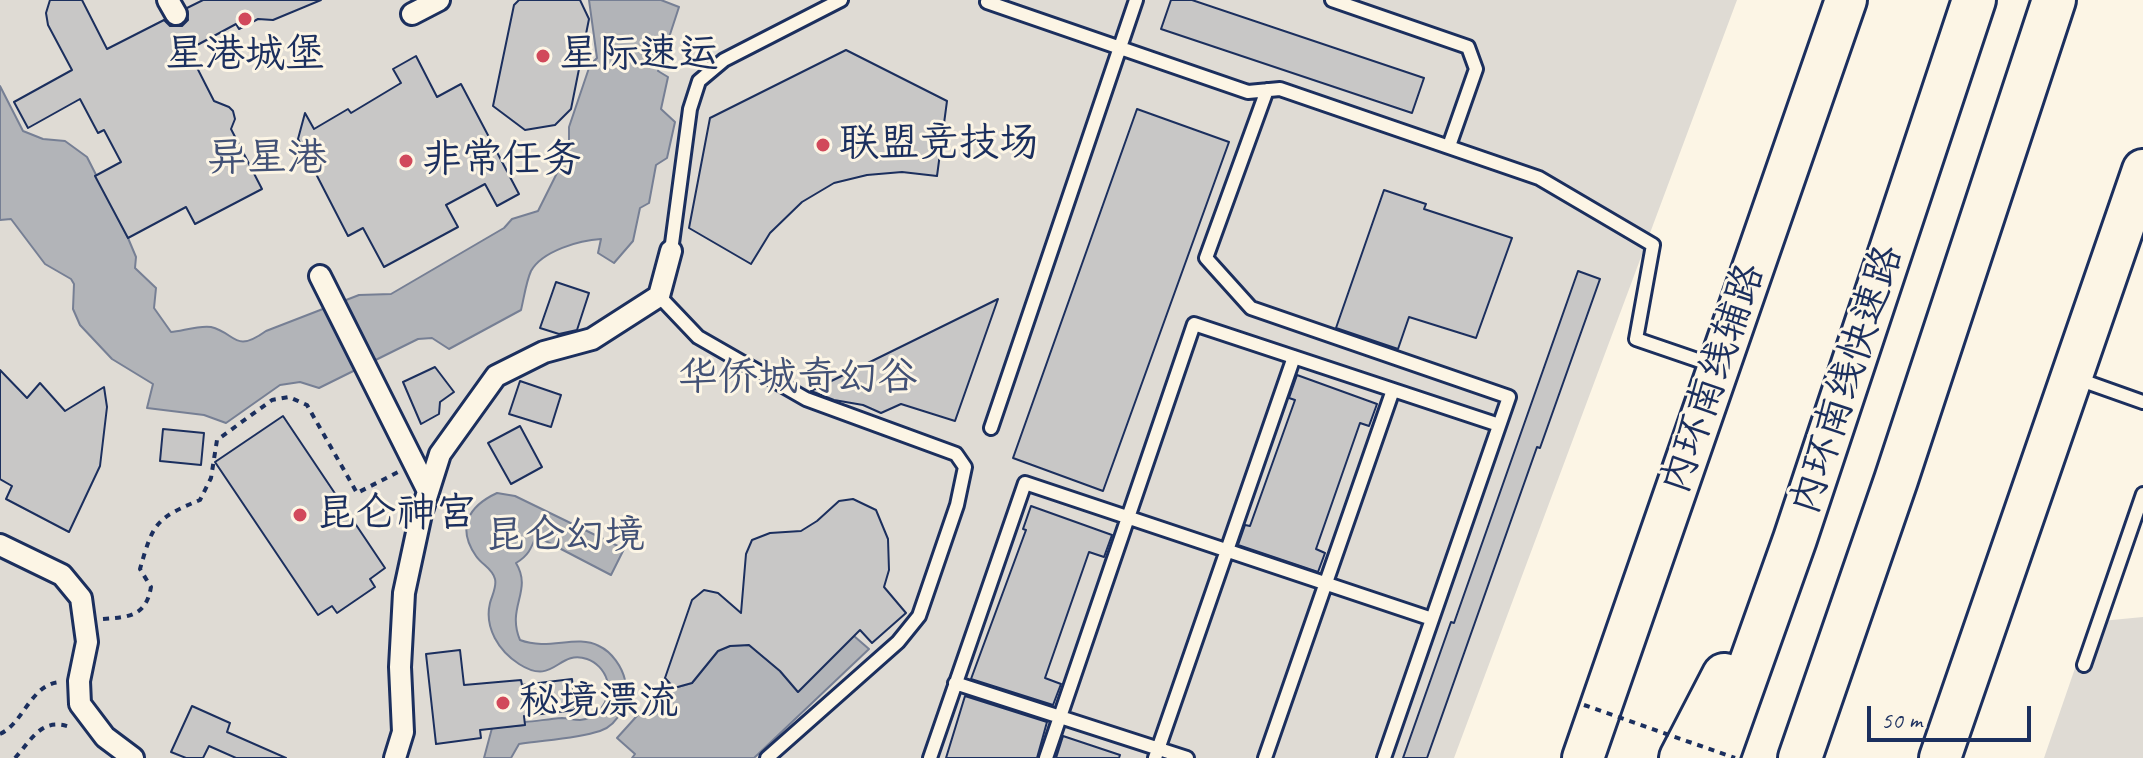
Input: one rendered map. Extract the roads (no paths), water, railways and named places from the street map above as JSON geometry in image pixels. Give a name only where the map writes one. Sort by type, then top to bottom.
[{"type":"highway","name":"内环南线快速路","points":[[1717,758],[1795,539],[1974,0]]},
{"type":"highway","name":"内环南线快速路","points":[[1800,758],[1896,480],[2054,0]]},
{"type":"highway","points":[[1681,758],[1795,539]]},
{"type":"main road","name":"内环南线辅路","points":[[1583,758],[1846,0]]},
{"type":"main road","points":[[1940,758],[2143,170]]},
{"type":"street","points":[[412,14],[439,0]]},
{"type":"street","points":[[395,758],[403,732],[400,667],[404,593],[440,454],[496,376],[544,352],[592,339],[659,296],[671,251]]},
{"type":"street","points":[[320,276],[428,491]]},
{"type":"street","points":[[0,545],[62,575],[81,598],[87,642],[79,681],[80,704],[105,737],[133,758]]},
{"type":"lane","points":[[671,251],[690,109],[699,81],[724,60],[841,0]]},
{"type":"lane","points":[[988,0],[1248,92],[1280,89],[1539,178],[1653,245],[1636,339],[1718,368]]},
{"type":"lane","points":[[991,428],[1136,0]]},
{"type":"lane","points":[[1332,0],[1468,47],[1476,69],[1449,146]]},
{"type":"lane","points":[[1267,90],[1206,258],[1251,308],[1509,397],[1384,758]]},
{"type":"lane","points":[[659,296],[698,337],[806,399],[956,454],[965,467],[957,505],[919,616],[898,642],[767,758]]},
{"type":"lane","points":[[1046,758],[1194,324],[1499,425]]},
{"type":"lane","points":[[1156,753],[1294,357]]},
{"type":"lane","points":[[2071,377],[2143,402]]},
{"type":"lane","points":[[1265,758],[1393,390]]},
{"type":"lane","points":[[930,758],[1025,483],[1432,619]]},
{"type":"lane","points":[[2084,665],[2143,494]]},
{"type":"lane","points":[[955,683],[1156,753],[1187,758]]},
{"type":"place","name":"星港城堡","points":[[245,19]]},
{"type":"place","name":"星际速运","points":[[543,56]]},
{"type":"place","name":"联盟竞技场","points":[[823,145]]},
{"type":"place","name":"非常任务","points":[[406,161]]},
{"type":"place","name":"昆仑神宫","points":[[300,515]]},
{"type":"place","name":"秘境漂流","points":[[503,703]]},
{"type":"park label","name":"异星港","points":[[267,160]]},
{"type":"park label","name":"华侨城奇幻谷","points":[[798,379]]},
{"type":"park label","name":"昆仑幻境","points":[[565,537]]}]
